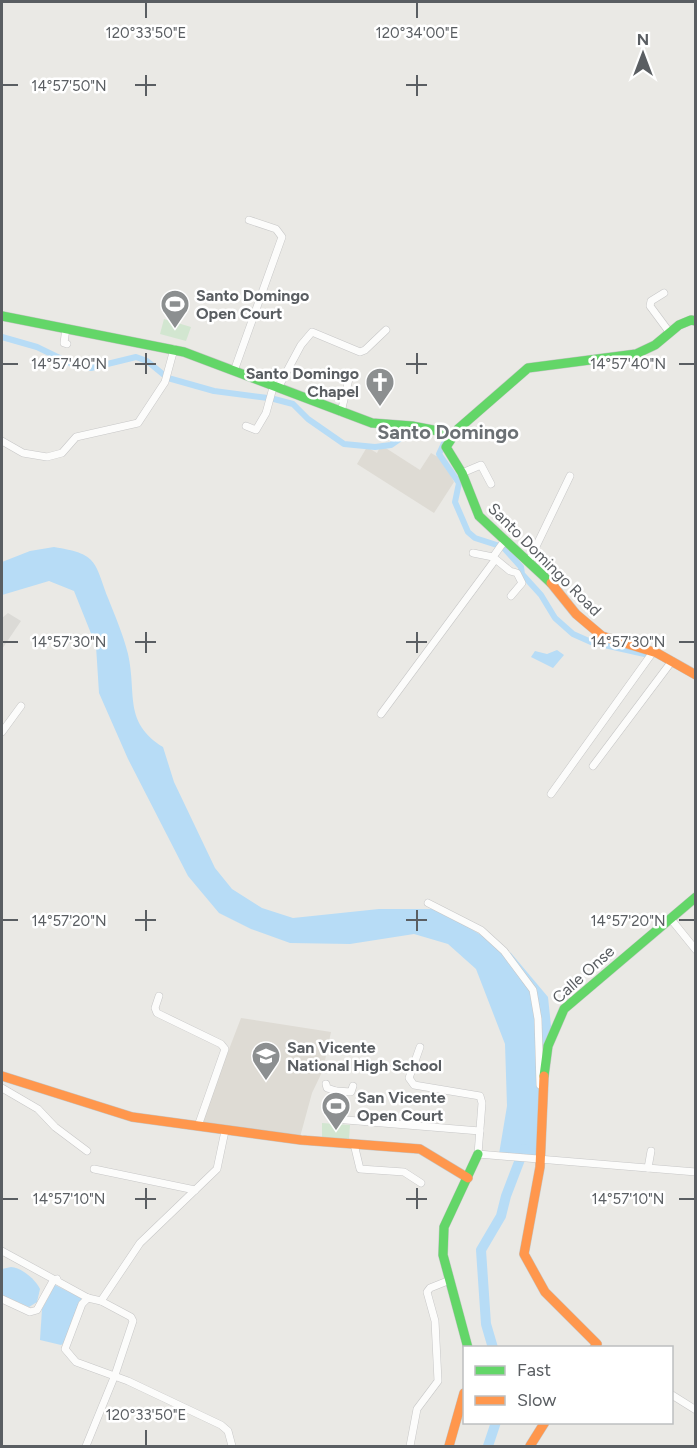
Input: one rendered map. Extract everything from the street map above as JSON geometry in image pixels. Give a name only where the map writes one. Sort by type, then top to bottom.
[{"type":"street","points":[[234,371],[282,237],[276,229],[249,219]]},
{"type":"street","points":[[664,292],[651,301],[650,306],[670,333]]},
{"type":"street","points":[[2,316],[174,350],[276,385],[372,423],[412,426],[454,434],[528,368],[636,354],[679,325],[696,321]]},
{"type":"street","points":[[66,328],[64,343],[68,344]]},
{"type":"street","points":[[246,426],[256,430],[266,413],[276,385],[300,345],[312,332],[360,352],[386,330]]},
{"type":"street","points":[[2,441],[23,453],[47,457],[62,453],[76,437],[138,423],[165,382],[174,350]]},
{"type":"street","points":[[341,411],[349,379]]},
{"type":"street","name":"Santo Domingo Road","points":[[454,434],[449,439],[447,451],[462,473],[474,508],[502,544],[529,561],[551,583],[576,614],[602,636],[653,652],[696,675]]},
{"type":"street","points":[[462,473],[481,465],[491,484]]},
{"type":"street","points":[[529,561],[570,476]]},
{"type":"street","points":[[381,714],[502,544]]},
{"type":"street","points":[[472,553],[494,558],[510,572],[517,573],[522,583],[511,596]]},
{"type":"street","points":[[552,794],[653,652]]},
{"type":"street","points":[[593,766],[672,661]]},
{"type":"street","points":[[2,732],[21,706]]},
{"type":"street","name":"Calle Onse","points":[[597,1346],[553,1302],[524,1254],[540,1160],[540,1090],[553,1032],[564,1009],[696,897]]},
{"type":"street","points":[[428,903],[481,930],[504,951],[533,990],[538,1019],[540,1090]]},
{"type":"street","points":[[670,918],[696,950]]},
{"type":"street","points":[[159,996],[155,1008],[157,1013],[221,1044],[225,1049],[223,1062],[198,1126]]},
{"type":"street","points":[[420,1047],[410,1070],[410,1082],[414,1085],[480,1096],[482,1103],[478,1154],[444,1227],[443,1255],[468,1346]]},
{"type":"street","points":[[2,1076],[132,1117],[225,1131],[420,1149],[468,1178]]},
{"type":"street","points":[[326,1084],[327,1088],[336,1091],[351,1092],[352,1086]]},
{"type":"street","points":[[2,1088],[38,1109],[55,1127],[87,1151]]},
{"type":"street","points":[[336,1091],[334,1119],[480,1131]]},
{"type":"street","points":[[101,1301],[140,1244],[217,1169],[225,1131]]},
{"type":"street","points":[[354,1144],[360,1169],[404,1172],[421,1183]]},
{"type":"street","points":[[648,1168],[651,1151]]},
{"type":"street","points":[[478,1154],[696,1172]]},
{"type":"street","points":[[94,1169],[195,1190]]},
{"type":"street","points":[[2,1251],[57,1279],[88,1298],[101,1301],[131,1317],[133,1321],[115,1375],[86,1446]]},
{"type":"street","points":[[2,1299],[30,1312],[37,1310],[53,1281],[57,1279]]},
{"type":"street","points":[[410,1446],[417,1409],[438,1381],[435,1321],[427,1292],[430,1288],[450,1280]]},
{"type":"street","points":[[88,1298],[82,1304],[65,1349],[76,1362],[115,1375],[221,1425],[228,1431],[232,1446]]},
{"type":"street","points":[[673,1396],[696,1410]]},
{"type":"street","points":[[449,1446],[463,1400]]},
{"type":"street","points":[[530,1446],[544,1424]]},
{"type":"shaded area","points":[[381,445],[420,470],[431,453],[443,460],[454,482],[434,513],[357,464],[367,447],[377,453]]},
{"type":"shaded area","points":[[8,613],[21,621],[2,649],[2,618]]},
{"type":"shaded area","name":"San Vicente National High School","points":[[241,1018],[331,1032],[323,1070],[312,1093],[300,1137],[200,1125]]},
{"type":"green space","name":"Santo Domingo Open Court","points":[[164,319],[191,327],[186,341],[160,334]]},
{"type":"green space","name":"San Vicente Open Court","points":[[322,1123],[350,1125],[349,1139],[322,1138]]},
{"type":"water","points":[[54,547],[86,556],[96,567],[128,654],[137,717],[142,728],[163,747],[174,782],[215,868],[232,889],[262,908],[293,918],[379,909],[438,909],[511,953],[548,997],[551,1026],[538,1156],[499,1154],[507,1106],[505,1044],[476,969],[448,944],[414,934],[350,944],[290,943],[251,929],[219,913],[188,876],[128,759],[99,693],[96,646],[74,591],[49,581],[2,595],[2,562],[30,551]]},
{"type":"water","points":[[557,650],[564,655],[553,668],[531,657],[535,651],[547,654]]},
{"type":"water","points":[[11,1267],[28,1275],[40,1289],[37,1302],[29,1307],[2,1295],[2,1269]]},
{"type":"water","points":[[55,1285],[81,1298],[64,1343],[61,1345],[40,1340],[42,1309]]},
{"type":"waterway","points":[[2,337],[37,347],[74,365],[91,368],[136,357],[147,361],[164,375]]},
{"type":"waterway","points":[[168,378],[214,391],[268,398]]},
{"type":"waterway","points":[[274,399],[293,404],[308,419],[344,444],[375,447],[391,445],[411,431],[421,431]]},
{"type":"waterway","points":[[440,433],[446,439],[439,454],[459,483],[455,502],[468,532],[475,538],[503,547],[521,567],[522,574],[541,595],[555,618],[573,634],[591,642],[649,655]]},
{"type":"waterway","points":[[492,1346],[486,1324],[481,1250],[501,1216],[524,1149]]},
{"type":"waterway","points":[[488,1446],[495,1424]]},
{"type":"traffic: fast","points":[[2,316],[184,352],[372,423],[412,426],[454,434]]},
{"type":"traffic: fast","points":[[551,583],[479,516],[462,473],[446,447],[458,429],[528,368],[636,354],[655,345],[679,325],[691,320],[696,321]]},
{"type":"traffic: fast","points":[[544,1076],[548,1046],[564,1009],[696,897]]},
{"type":"traffic: fast","points":[[467,1346],[443,1255],[444,1227],[478,1154]]},
{"type":"traffic: slow","points":[[551,583],[576,614],[602,636],[657,653],[696,675]]},
{"type":"traffic: slow","points":[[2,1076],[132,1117],[301,1140],[420,1149],[468,1178]]},
{"type":"traffic: slow","points":[[544,1076],[540,1167],[524,1254],[545,1292],[597,1344],[596,1346]]},
{"type":"traffic: slow","points":[[449,1446],[463,1397]]},
{"type":"traffic: slow","points":[[530,1446],[544,1424]]},
{"type":"place","name":"Santo Domingo Open Court","points":[[175,330]]},
{"type":"place","name":"Santo Domingo Chapel","points":[[380,408]]},
{"type":"place","name":"San Vicente National High School","points":[[266,1082]]},
{"type":"place","name":"San Vicente Open Court","points":[[336,1132]]},
{"type":"district","name":"Santo Domingo","points":[[448,432]]}]
